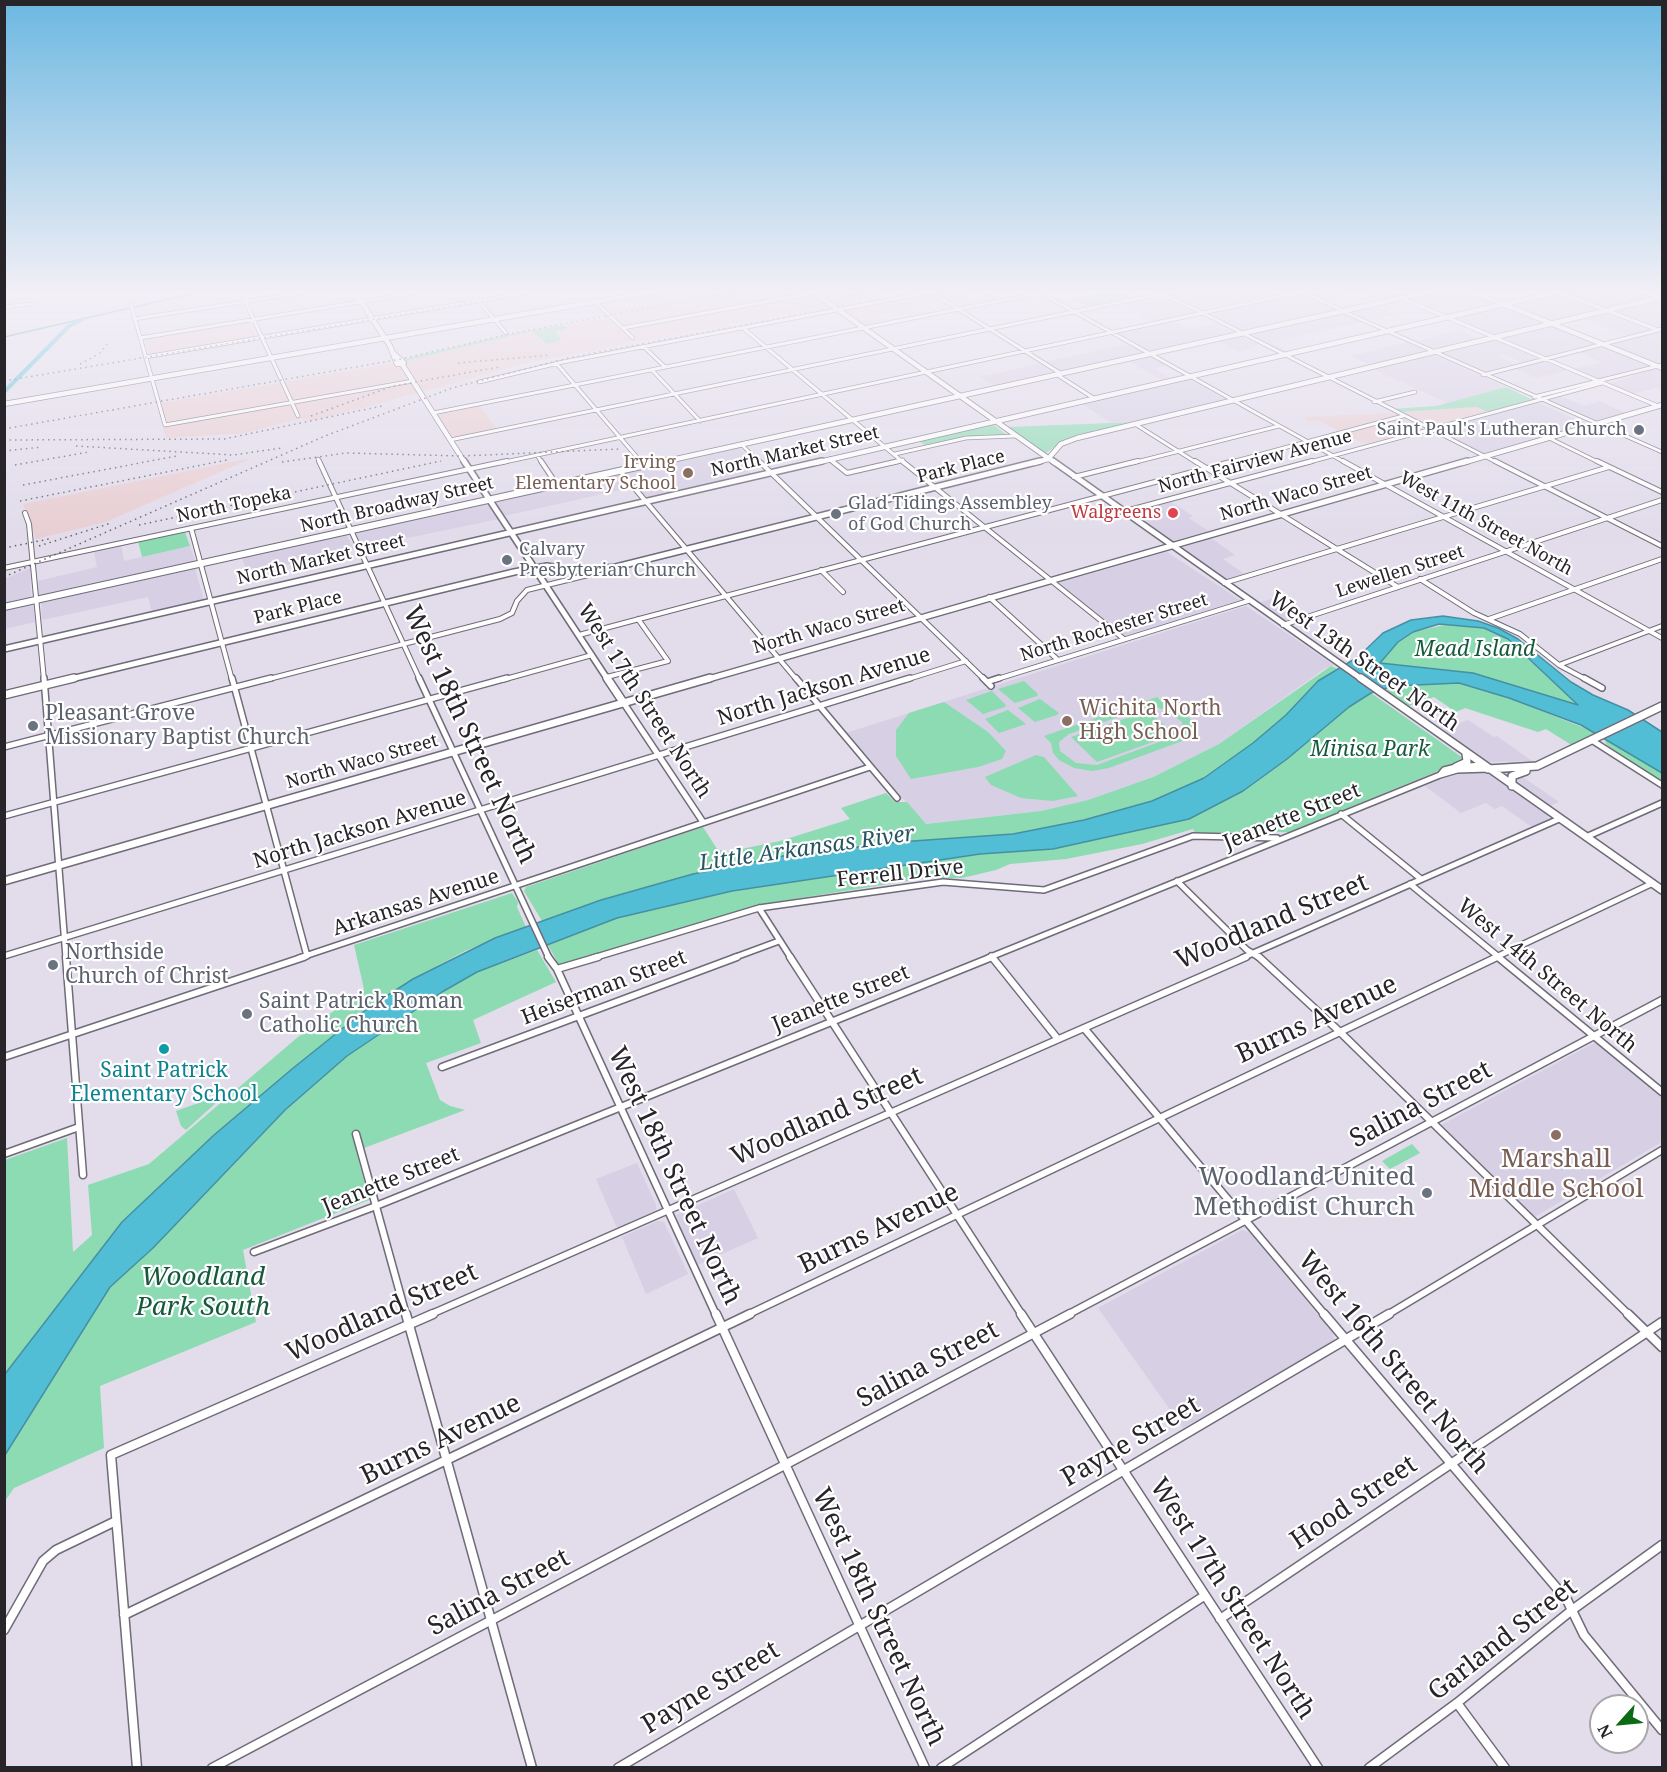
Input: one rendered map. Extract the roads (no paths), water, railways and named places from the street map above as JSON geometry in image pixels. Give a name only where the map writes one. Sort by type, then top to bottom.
[{"type":"main road","name":"North Broadway Street","points":[[4,607],[1055,375]]},
{"type":"street","points":[[150,375],[163,423],[169,426],[413,381]]},
{"type":"street","points":[[4,404],[177,375]]},
{"type":"street","points":[[279,375],[298,416]]},
{"type":"street","name":"West 17th Street North","points":[[409,375],[703,822]]},
{"type":"street","points":[[479,382],[509,375]]},
{"type":"street","points":[[566,375],[644,465]]},
{"type":"street","points":[[433,413],[630,375]]},
{"type":"street","points":[[656,375],[700,421],[917,375]]},
{"type":"street","points":[[450,440],[775,375]]},
{"type":"street","points":[[798,375],[851,420],[1124,639]]},
{"type":"street","name":"West 13th Street North","points":[[927,375],[1662,890]]},
{"type":"street","points":[[1059,375],[1095,399]]},
{"type":"street","name":"North Market Street","points":[[4,649],[1196,375]]},
{"type":"street","points":[[1321,375],[1662,546]]},
{"type":"street","points":[[1048,459],[1058,446],[1067,441],[1340,375]]},
{"type":"street","points":[[1483,375],[1662,452]]},
{"type":"street","points":[[1583,375],[1660,407]]},
{"type":"street","points":[[1534,398],[1628,375]]},
{"type":"street","name":"West 11th Street North","points":[[1190,376],[1662,638]]},
{"type":"street","name":"North Fairview Avenue","points":[[1122,512],[1600,382]]},
{"type":"street","points":[[1374,402],[1415,392]]},
{"type":"street","name":"North Waco Street","points":[[4,881],[778,657],[1547,437],[1660,407]]},
{"type":"street","points":[[579,635],[1403,416]]},
{"type":"street","name":"North Topeka","points":[[4,568],[700,421]]},
{"type":"street","points":[[1135,424],[1398,586]]},
{"type":"street","points":[[1073,477],[1279,426]]},
{"type":"street","points":[[895,454],[966,438],[1014,436]]},
{"type":"street","points":[[1547,437],[1662,492]]},
{"type":"street","points":[[741,444],[966,661]]},
{"type":"street","points":[[537,455],[557,484]]},
{"type":"street","name":"West 18th Street North","points":[[318,459],[548,956],[557,969],[925,1767]]},
{"type":"street","points":[[830,459],[847,473],[903,460]]},
{"type":"street","name":"Park Place","points":[[4,695],[535,568],[555,567],[579,571],[601,569],[687,550],[1048,459]]},
{"type":"street","points":[[1224,583],[1609,467]]},
{"type":"street","points":[[620,471],[897,798]]},
{"type":"street","name":"Lewellen Street","points":[[1284,625],[1662,500]]},
{"type":"street","points":[[25,513],[37,600],[83,1175]]},
{"type":"street","points":[[191,528],[220,642],[307,956]]},
{"type":"street","points":[[1490,619],[1662,559]]},
{"type":"street","points":[[1656,561],[1662,564]]},
{"type":"street","name":"Park Place","points":[[4,747],[507,616],[515,610],[516,601],[522,594],[546,585],[592,574],[601,569]]},
{"type":"street","points":[[821,570],[843,592]]},
{"type":"street","points":[[1420,579],[1474,613],[1520,634],[1558,666],[1602,688]]},
{"type":"street","points":[[989,597],[1058,660]]},
{"type":"street","name":"North Rochester Street","points":[[966,661],[989,684],[1248,600]]},
{"type":"street","points":[[607,677],[668,661],[638,619]]},
{"type":"street","points":[[1558,666],[1662,626]]},
{"type":"street","points":[[4,816],[592,656]]},
{"type":"street","name":"North Jackson Avenue","points":[[4,956],[966,661]]},
{"type":"street","points":[[1512,786],[1512,776],[1593,741],[1662,706]]},
{"type":"street","points":[[1655,709],[1662,712]]},
{"type":"street","points":[[1593,741],[1662,785]]},
{"type":"street","points":[[1456,766],[1467,762],[1466,753]]},
{"type":"street","points":[[1485,767],[1548,760]]},
{"type":"street","name":"Arkansas Avenue","points":[[4,1057],[516,887],[870,766]]},
{"type":"street","name":"Jeanette Street","points":[[1440,775],[1444,770],[1456,766],[1485,767]]},
{"type":"street","points":[[1485,767],[1537,766]]},
{"type":"street","name":"Jeanette Street","points":[[254,1252],[376,1206],[1341,814],[1440,775],[1457,770],[1485,767]]},
{"type":"street","points":[[1586,837],[1662,803]]},
{"type":"street","points":[[1341,814],[1421,879]]},
{"type":"street","name":"Woodland Street","points":[[116,1521],[111,1455],[1560,819]]},
{"type":"street","name":"Ferrell Drive","points":[[557,969],[759,908],[943,882],[1044,890],[1193,836],[1281,838]]},
{"type":"street","points":[[1178,881],[1247,950],[1256,954],[1340,1032],[1662,1347]]},
{"type":"street","name":"Burns Avenue","points":[[124,1616],[1159,1117],[1653,883]]},
{"type":"street","name":"West 14th Street North","points":[[1410,884],[1662,1092]]},
{"type":"street","name":"West 17th Street North","points":[[759,908],[956,1215],[1318,1767]]},
{"type":"street","name":"Heiserman Street","points":[[441,1067],[779,941]]},
{"type":"street","points":[[991,956],[1057,1038]]},
{"type":"street","name":"Salina Street","points":[[213,1767],[1662,1000]]},
{"type":"street","name":"West 16th Street North","points":[[1084,1028],[1345,1340],[1567,1600],[1584,1635],[1662,1730]]},
{"type":"street","points":[[4,1154],[79,1127]]},
{"type":"street","points":[[356,1134],[532,1767]]},
{"type":"street","name":"Payne Street","points":[[618,1767],[1345,1340],[1662,1150]]},
{"type":"street","name":"Hood Street","points":[[1220,1619],[1662,1322]]},
{"type":"street","points":[[4,1630],[43,1561],[67,1545],[116,1521],[137,1767]]},
{"type":"street","name":"Garland Street","points":[[1369,1767],[1458,1703],[1572,1610],[1662,1545]]},
{"type":"street","points":[[941,1767],[1204,1596]]},
{"type":"street","points":[[1458,1703],[1505,1767]]},
{"type":"water","points":[[1443,616],[1478,621],[1498,628],[1518,639],[1571,682],[1593,695],[1628,710],[1662,732],[1662,773],[1581,725],[1509,698],[1459,683],[1394,686],[1371,693],[1349,707],[1287,759],[1243,791],[1189,819],[1053,849],[980,854],[732,891],[617,918],[477,972],[442,992],[347,1056],[285,1110],[153,1248],[110,1287],[5,1455],[5,1374],[122,1222],[214,1135],[292,1069],[368,1008],[413,979],[495,938],[601,900],[693,874],[783,856],[899,842],[1013,834],[1084,820],[1152,801],[1204,778],[1253,743],[1286,715],[1318,681],[1358,657],[1383,633],[1411,620]],"holes":[[[1439,624],[1484,628],[1508,639],[1578,705],[1473,673],[1380,663],[1398,642],[1413,632]]]},
{"type":"waterway","points":[[4,392],[21,375]]},
{"type":"railway","points":[[4,381],[42,375]]},
{"type":"railway","points":[[4,429],[312,375]]},
{"type":"railway","points":[[311,416],[393,386],[456,375]]},
{"type":"railway","points":[[4,577],[325,436],[452,388],[503,375]]},
{"type":"railway","points":[[4,440],[224,439],[382,406]]},
{"type":"railway","points":[[76,446],[233,455],[282,448]]},
{"type":"railway","points":[[4,451],[42,447]]},
{"type":"railway","points":[[282,462],[346,453],[461,456],[620,449]]},
{"type":"railway","points":[[15,465],[89,452]]},
{"type":"railway","points":[[23,485],[177,456]]},
{"type":"railway","points":[[20,501],[227,460]]},
{"type":"railway","points":[[139,525],[441,461]]},
{"type":"railway","points":[[39,546],[111,523]]},
{"type":"railway","points":[[4,548],[49,539]]},
{"type":"place","name":"Saint Paul's Lutheran Church","points":[[1639,430]]},
{"type":"place","name":"Irving Elementary School","points":[[688,473]]},
{"type":"place","name":"Walgreens","points":[[1173,513]]},
{"type":"place","name":"Glad Tidings Assembley of God Church","points":[[836,514]]},
{"type":"place","name":"Calvary Presbyterian Church","points":[[507,560]]},
{"type":"place","name":"Wichita North High School","points":[[1067,721]]},
{"type":"place","name":"Pleasant Grove Missionary Baptist Church","points":[[33,726]]},
{"type":"place","name":"Northside Church of Christ","points":[[53,965]]},
{"type":"place","name":"Saint Patrick Roman Catholic Church","points":[[247,1014]]},
{"type":"place","name":"Saint Patrick Elementary School","points":[[164,1049]]},
{"type":"place","name":"Marshall Middle School","points":[[1556,1135]]},
{"type":"place","name":"Woodland United Methodist Church","points":[[1427,1193]]},
{"type":"park label","name":"Mead Island","points":[[1475,650]]},
{"type":"park label","name":"Minisa Park","points":[[1370,750]]},
{"type":"park label","name":"Woodland Park South","points":[[203,1293]]},
{"type":"water label","name":"Little Arkansas River","points":[[807,849]]}]
